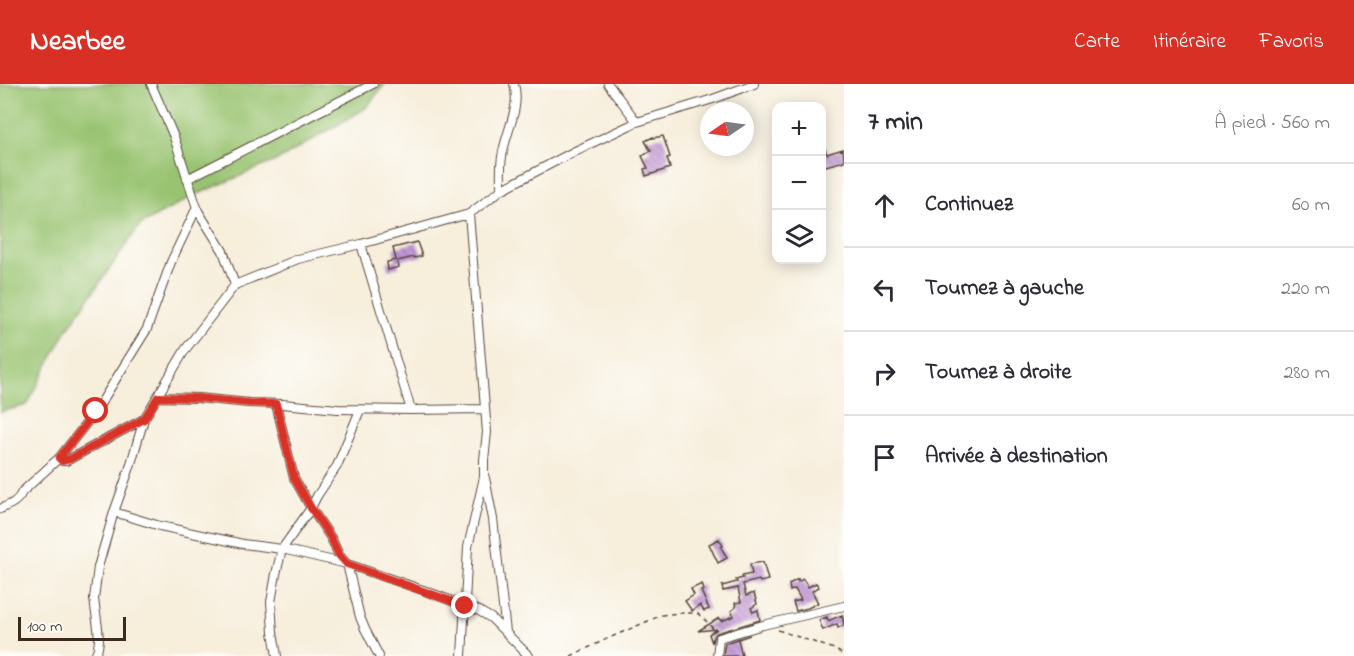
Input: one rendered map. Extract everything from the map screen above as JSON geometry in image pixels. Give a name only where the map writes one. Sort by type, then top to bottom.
[{"type":"street","points":[[151,84],[174,138],[200,215],[223,251],[235,285]]},
{"type":"street","points":[[187,179],[373,84]]},
{"type":"street","points":[[501,190],[501,159],[516,105],[514,84]]},
{"type":"street","points":[[608,84],[637,122]]},
{"type":"street","points":[[95,656],[99,640],[94,585],[114,512],[144,419],[185,350],[235,285],[298,259],[469,214],[501,190],[637,122],[754,84]]},
{"type":"street","points":[[0,509],[20,498],[22,492],[59,458],[96,411],[147,329],[171,262],[197,207]]},
{"type":"street","points":[[462,656],[468,547],[484,477],[487,432],[469,214]]},
{"type":"street","points":[[361,244],[411,410]]},
{"type":"street","points":[[158,397],[332,409],[484,409]]},
{"type":"street","points":[[276,404],[292,471],[311,508],[331,538],[339,555],[347,564],[360,617],[379,656]]},
{"type":"street","points":[[277,656],[271,603],[282,549],[337,466],[360,410]]},
{"type":"street","points":[[59,458],[66,461],[144,419]]},
{"type":"street","points":[[484,477],[493,519],[506,633]]},
{"type":"street","points":[[114,512],[160,526],[347,564],[479,611],[491,618],[529,656]]},
{"type":"street","points":[[717,656],[719,638],[844,606]]},
{"type":"path","points":[[572,656],[662,615],[697,613],[719,638]]},
{"type":"path","points":[[763,625],[834,649],[844,655]]},
{"type":"green space","points":[[0,84],[385,84],[366,108],[280,159],[193,196],[140,225],[66,331],[27,405],[0,412]]},
{"type":"building","points":[[663,136],[670,157],[667,158],[670,168],[646,176],[644,169],[648,168],[642,156],[651,151],[645,141]]},
{"type":"building","points":[[843,149],[844,161],[826,166],[826,152],[827,154]]},
{"type":"building","points":[[417,242],[422,256],[397,261],[399,267],[388,270],[387,262],[396,260],[393,248]]},
{"type":"building","points":[[719,539],[727,558],[718,563],[709,544]]},
{"type":"building","points":[[763,562],[768,580],[743,584],[746,596],[754,593],[757,604],[751,608],[753,612],[758,610],[760,620],[717,633],[712,643],[709,634],[717,629],[698,631],[719,618],[721,621],[734,616],[731,611],[736,607],[735,603],[741,602],[738,588],[723,591],[722,586],[737,582],[736,580],[743,578],[742,576],[752,574],[750,564]]},
{"type":"building","points":[[798,579],[798,582],[803,579],[808,587],[816,583],[819,587],[812,591],[818,603],[796,611],[793,602],[801,600],[795,589],[790,591],[789,584]]},
{"type":"building","points":[[702,584],[704,590],[701,591],[709,609],[704,611],[700,605],[692,611],[685,601],[694,595],[691,589]]},
{"type":"building","points":[[842,615],[844,625],[838,628],[837,624],[823,630],[819,620],[827,617],[828,621]]},
{"type":"building","points":[[750,635],[738,639],[742,656],[723,656],[725,643]]},
{"type":"route","points":[[96,411],[59,458],[62,461],[70,459],[144,419],[158,397],[276,404],[294,478],[339,555],[347,564],[465,606]]}]
